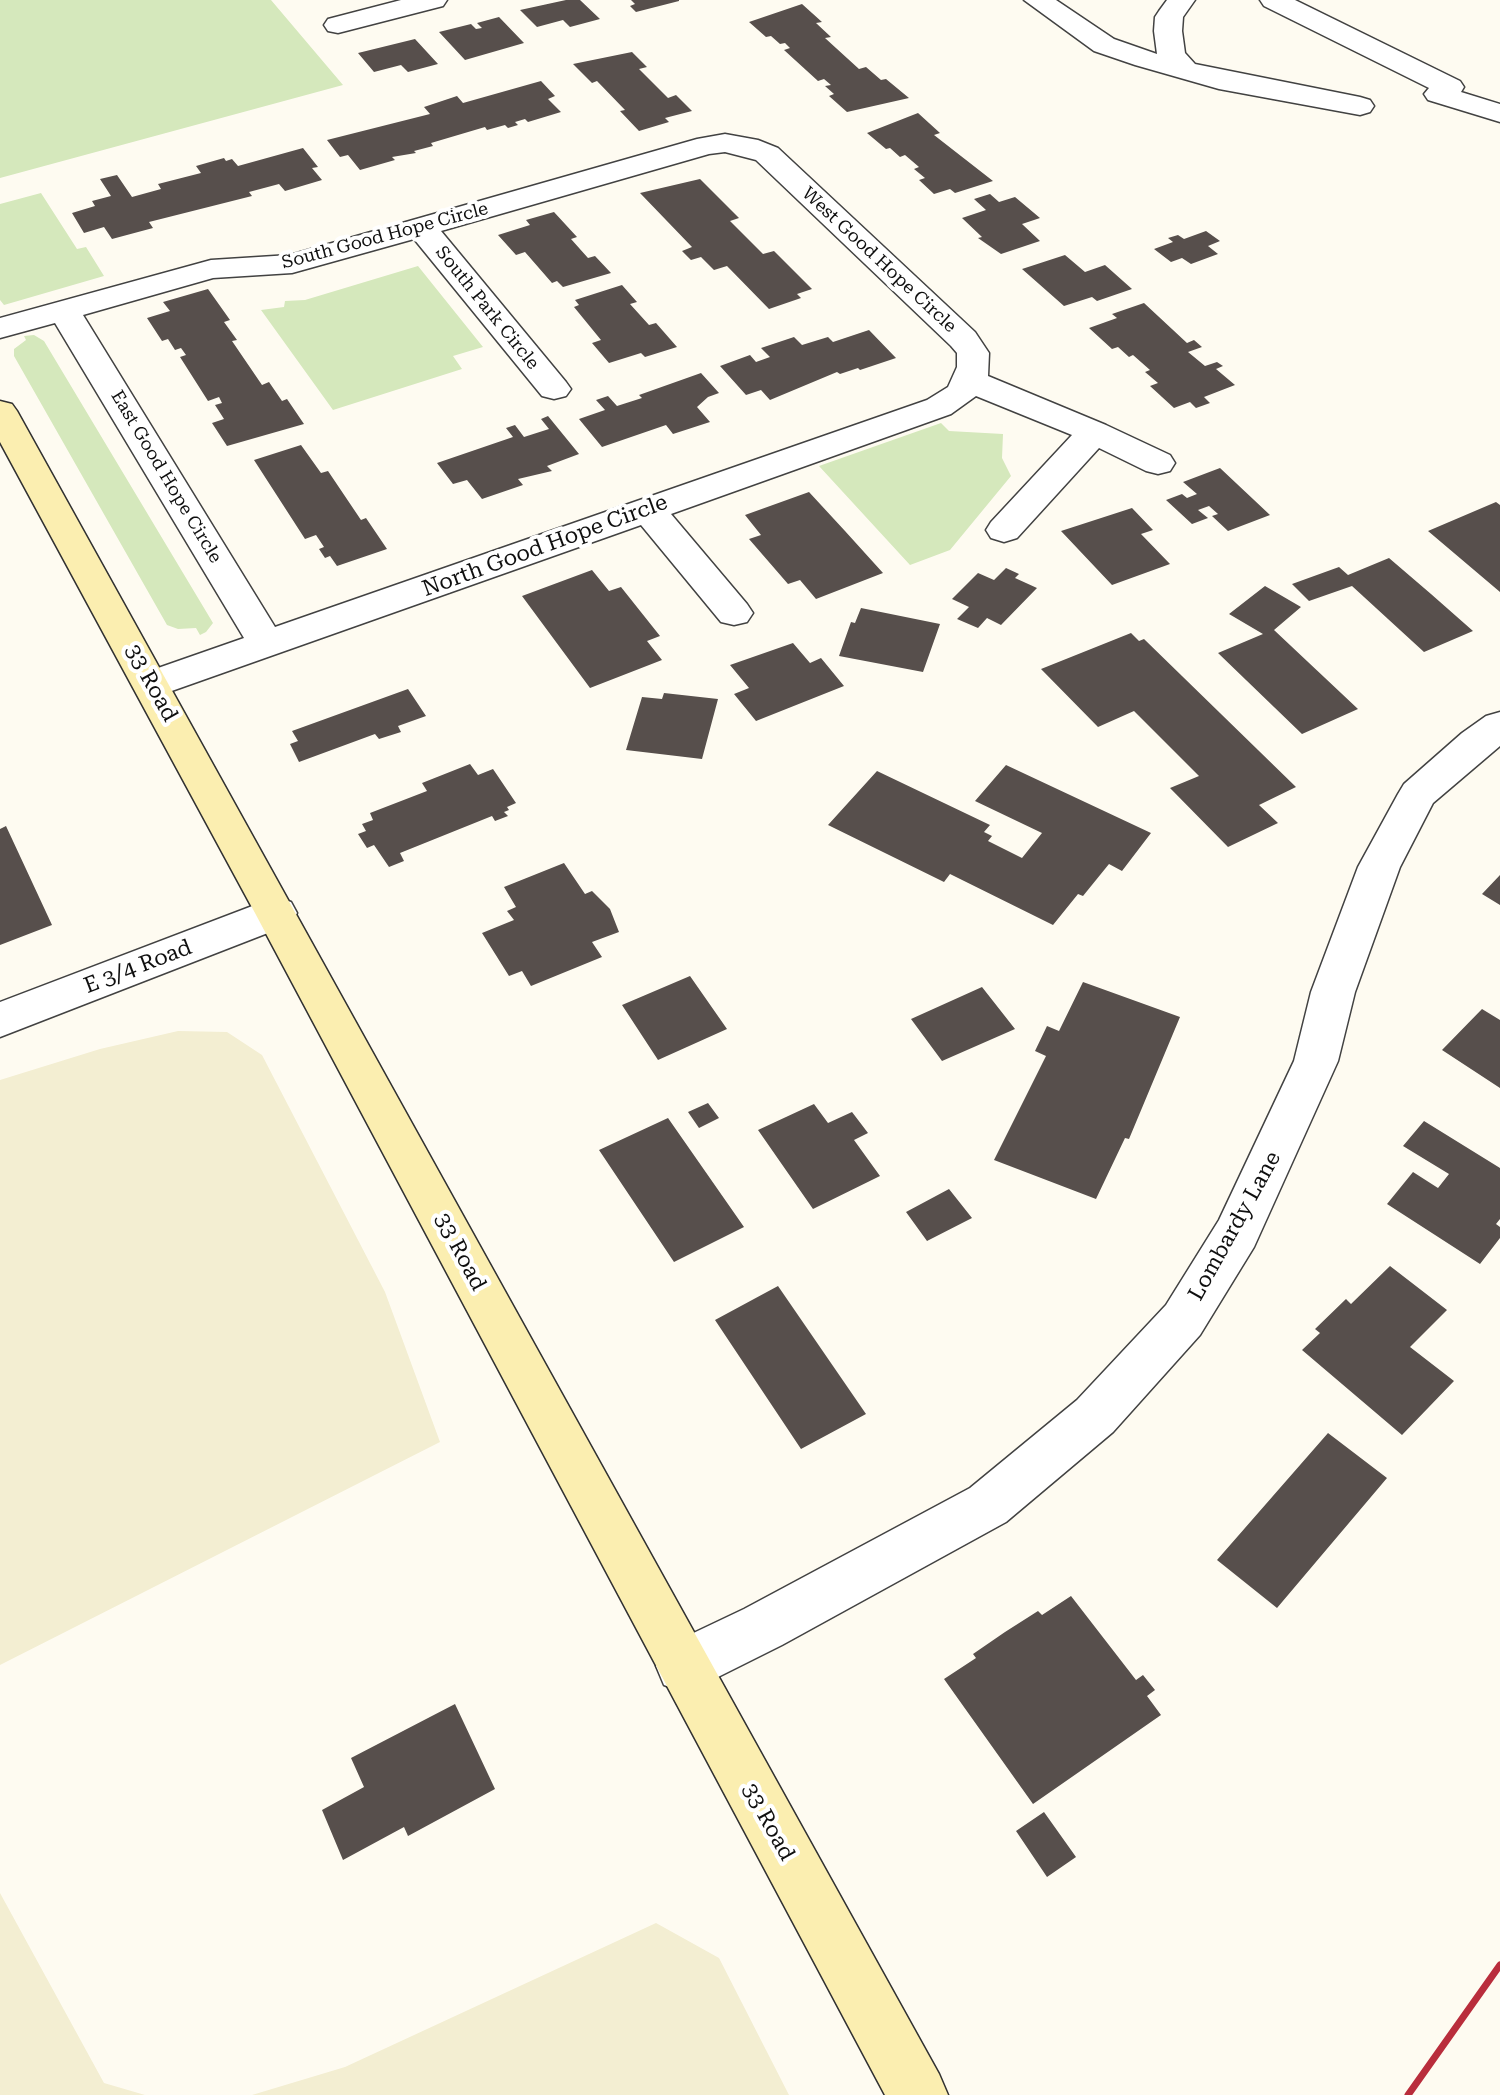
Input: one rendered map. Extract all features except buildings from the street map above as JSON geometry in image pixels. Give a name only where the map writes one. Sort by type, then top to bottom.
[{"type":"main road","name":"33 Road","points":[[0,411],[152,684],[918,2095]]},
{"type":"street","points":[[338,25],[433,0]]},
{"type":"street","points":[[1038,0],[1104,45],[1219,80],[1360,106]]},
{"type":"street","points":[[1181,0],[1169,17],[1168,31],[1171,54],[1184,69]]},
{"type":"street","points":[[1274,0],[1444,91],[1500,113]]},
{"type":"street","name":"South Good Hope Circle","points":[[0,328],[211,269],[292,264],[707,145],[748,146],[767,154]]},
{"type":"street","name":"West Good Hope Circle","points":[[767,154],[963,339],[973,353],[974,367],[970,381]]},
{"type":"street","name":"South Park Circle","points":[[421,227],[554,389]]},
{"type":"street","name":"East Good Hope Circle","points":[[64,310],[267,645]]},
{"type":"street","points":[[970,381],[1094,432],[1158,463]]},
{"type":"street","name":"North Good Hope Circle","points":[[152,684],[939,407],[960,394],[970,381]]},
{"type":"street","points":[[1004,530],[1094,432]]},
{"type":"street","points":[[647,509],[734,613]]},
{"type":"street","name":"Lombardy Lane","points":[[683,1666],[763,1627],[988,1505],[1095,1416],[1183,1320],[1237,1233],[1316,1061],[1333,992],[1379,867],[1418,794],[1500,726]]},
{"type":"street","name":"E 3/4 Road","points":[[0,1020],[276,913]]},
{"type":"shaded area","points":[[178,1031],[227,1032],[262,1055],[385,1292],[440,1442],[0,1665],[0,1080],[100,1049]]},
{"type":"shaded area","points":[[0,1893],[104,2083],[145,2095],[0,2095]]},
{"type":"shaded area","points":[[656,1923],[719,1958],[789,2095],[252,2095],[345,2067]]},
{"type":"green space","points":[[0,0],[271,0],[343,85],[0,178]]},
{"type":"green space","points":[[41,193],[77,249],[86,247],[104,276],[4,305],[0,300],[0,204]]},
{"type":"green space","points":[[418,266],[483,347],[453,356],[462,369],[333,410],[261,310],[284,307],[285,301],[305,300]]},
{"type":"green space","points":[[34,335],[44,341],[213,623],[206,632],[200,635],[196,628],[178,629],[167,625],[14,356],[14,349],[26,340],[24,336]]},
{"type":"green space","points":[[941,423],[949,431],[1003,434],[1002,458],[1011,476],[950,550],[910,565],[819,466]]},
{"type":"railway","points":[[1408,2095],[1500,1965]]}]
